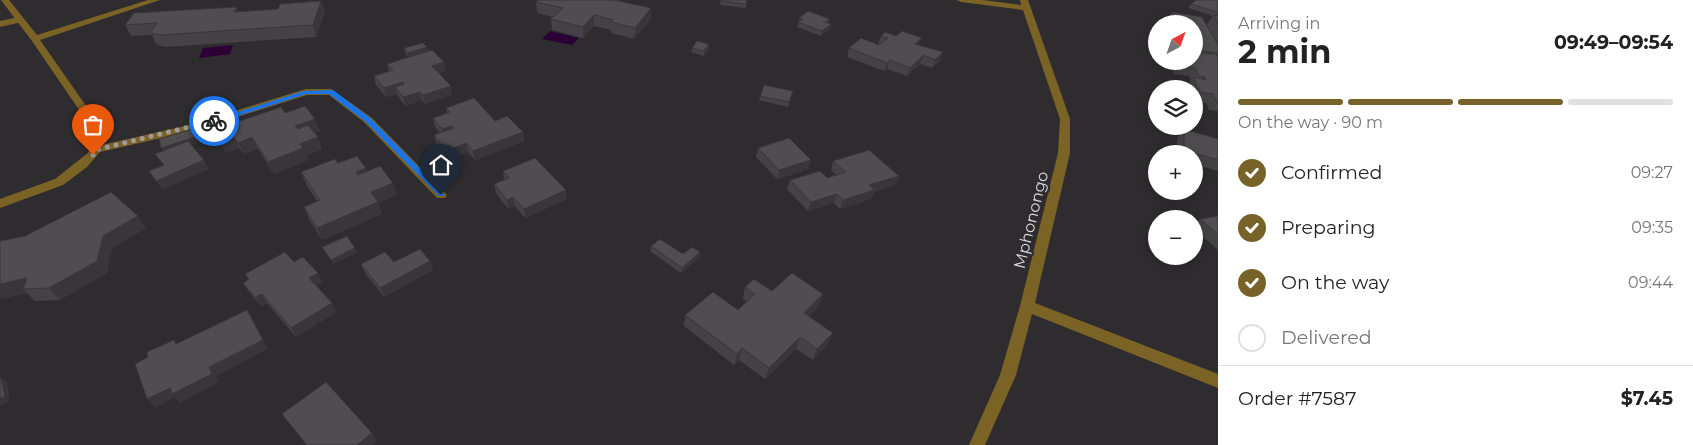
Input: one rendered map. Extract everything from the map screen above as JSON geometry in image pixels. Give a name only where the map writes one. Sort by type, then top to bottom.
[{"type":"street","points":[[0,204],[59,182],[83,164],[95,150],[96,136],[93,123],[35,39],[5,0]]},
{"type":"street","points":[[35,39],[156,0]]},
{"type":"street","points":[[961,0],[1026,4]]},
{"type":"street","name":"Mphonongo","points":[[977,445],[1008,374],[1027,306],[1064,153],[1064,119],[1060,102],[1026,4]]},
{"type":"street","points":[[0,24],[19,20]]},
{"type":"street","points":[[95,150],[192,128],[306,92],[331,92],[368,120],[441,195]]},
{"type":"street","points":[[1027,306],[1218,381]]},
{"type":"shaded area","points":[[550,31],[579,38],[572,45],[542,39]]},
{"type":"shaded area","points":[[233,45],[230,54],[199,58],[203,48]]},
{"type":"building","points":[[539,0],[614,0],[651,8],[635,28],[611,22],[613,20],[594,15],[583,27],[551,19],[563,8],[536,2]]},
{"type":"building","points":[[721,0],[747,0],[746,4]]},
{"type":"building","points":[[1196,0],[1218,0],[1218,12],[1191,4]]},
{"type":"building","points":[[321,1],[313,25],[159,35],[150,33],[157,23],[125,25],[134,13],[237,7],[234,12],[278,9],[280,4]]},
{"type":"building","points":[[808,11],[830,19],[825,22],[831,24],[822,31],[798,22],[803,19],[800,17]]},
{"type":"building","points":[[1172,12],[1190,15],[1174,15]]},
{"type":"building","points":[[1214,15],[1218,16],[1218,25]]},
{"type":"building","points":[[1203,19],[1218,45],[1218,53],[1203,51]]},
{"type":"building","points":[[902,31],[922,38],[915,44],[943,52],[935,60],[924,55],[910,68],[890,60],[887,63],[849,48],[861,38],[879,45],[888,38],[881,36],[885,32],[896,36]]},
{"type":"building","points":[[697,41],[709,44],[704,51],[692,48]]},
{"type":"building","points":[[423,43],[427,47],[408,53],[404,48]]},
{"type":"building","points":[[432,50],[444,62],[432,66],[451,86],[423,95],[420,92],[403,97],[395,87],[404,84],[403,82],[384,88],[374,76],[393,70],[387,64]]},
{"type":"building","points":[[1203,53],[1216,54],[1218,58],[1218,101],[1216,101],[1213,94],[1203,92],[1203,80],[1194,80],[1193,77],[1206,80],[1205,77],[1199,76],[1196,70],[1203,70]]},
{"type":"building","points":[[764,85],[793,91],[789,102],[760,96]]},
{"type":"building","points":[[474,98],[495,121],[507,116],[523,132],[473,151],[466,143],[446,151],[434,135],[454,128],[451,126],[442,129],[433,118],[450,112],[446,108]]},
{"type":"building","points":[[305,106],[315,119],[295,126],[298,129],[308,125],[318,137],[300,144],[303,148],[268,162],[252,137],[238,143],[233,136],[220,141],[213,130],[281,107],[285,113]]},
{"type":"building","points":[[192,129],[195,137],[161,148],[159,139]]},
{"type":"building","points":[[1184,135],[1203,135],[1218,139],[1218,160],[1203,156],[1203,145],[1184,145]]},
{"type":"building","points":[[789,138],[811,160],[779,170],[758,148]]},
{"type":"building","points":[[188,141],[204,160],[156,181],[149,171],[164,165],[155,154]]},
{"type":"building","points":[[869,150],[899,176],[869,185],[874,190],[843,200],[837,194],[811,202],[790,180],[820,171],[827,178],[846,172],[833,161]]},
{"type":"building","points":[[357,156],[366,168],[356,172],[358,175],[380,166],[393,183],[371,192],[378,202],[317,228],[304,207],[320,200],[301,172],[335,159],[338,163]]},
{"type":"building","points":[[535,158],[566,190],[524,209],[513,197],[507,200],[494,184],[509,178],[503,171]]},
{"type":"building","points":[[111,192],[138,216],[103,236],[97,261],[49,288],[23,289],[27,278],[0,284],[0,241],[25,236]]},
{"type":"building","points":[[1218,216],[1218,234],[1203,222],[1203,218]]},
{"type":"building","points":[[347,236],[355,248],[331,260],[322,247]]},
{"type":"building","points":[[660,239],[683,254],[692,247],[700,252],[682,268],[651,246]]},
{"type":"building","points":[[420,249],[430,261],[380,288],[361,264],[385,252],[394,262]]},
{"type":"building","points":[[285,252],[294,262],[303,257],[318,273],[309,278],[332,303],[291,328],[262,294],[255,297],[243,283],[249,279],[245,274]]},
{"type":"building","points":[[792,273],[823,294],[804,313],[833,333],[817,349],[800,337],[769,368],[742,348],[737,354],[685,315],[713,292],[738,310],[755,294],[745,287],[754,279],[772,291]]},
{"type":"building","points":[[247,310],[263,340],[209,367],[212,374],[172,394],[170,388],[147,399],[135,364],[148,357],[147,352],[174,340],[176,344]]},
{"type":"building","points":[[0,378],[5,396],[0,399]]},
{"type":"building","points":[[326,382],[372,433],[357,445],[307,445],[282,414]]},
{"type":"way so far","points":[[93,155],[95,150],[192,128],[214,121]]},
{"type":"route","points":[[214,121],[306,92],[331,92],[368,120],[441,195]]}]
